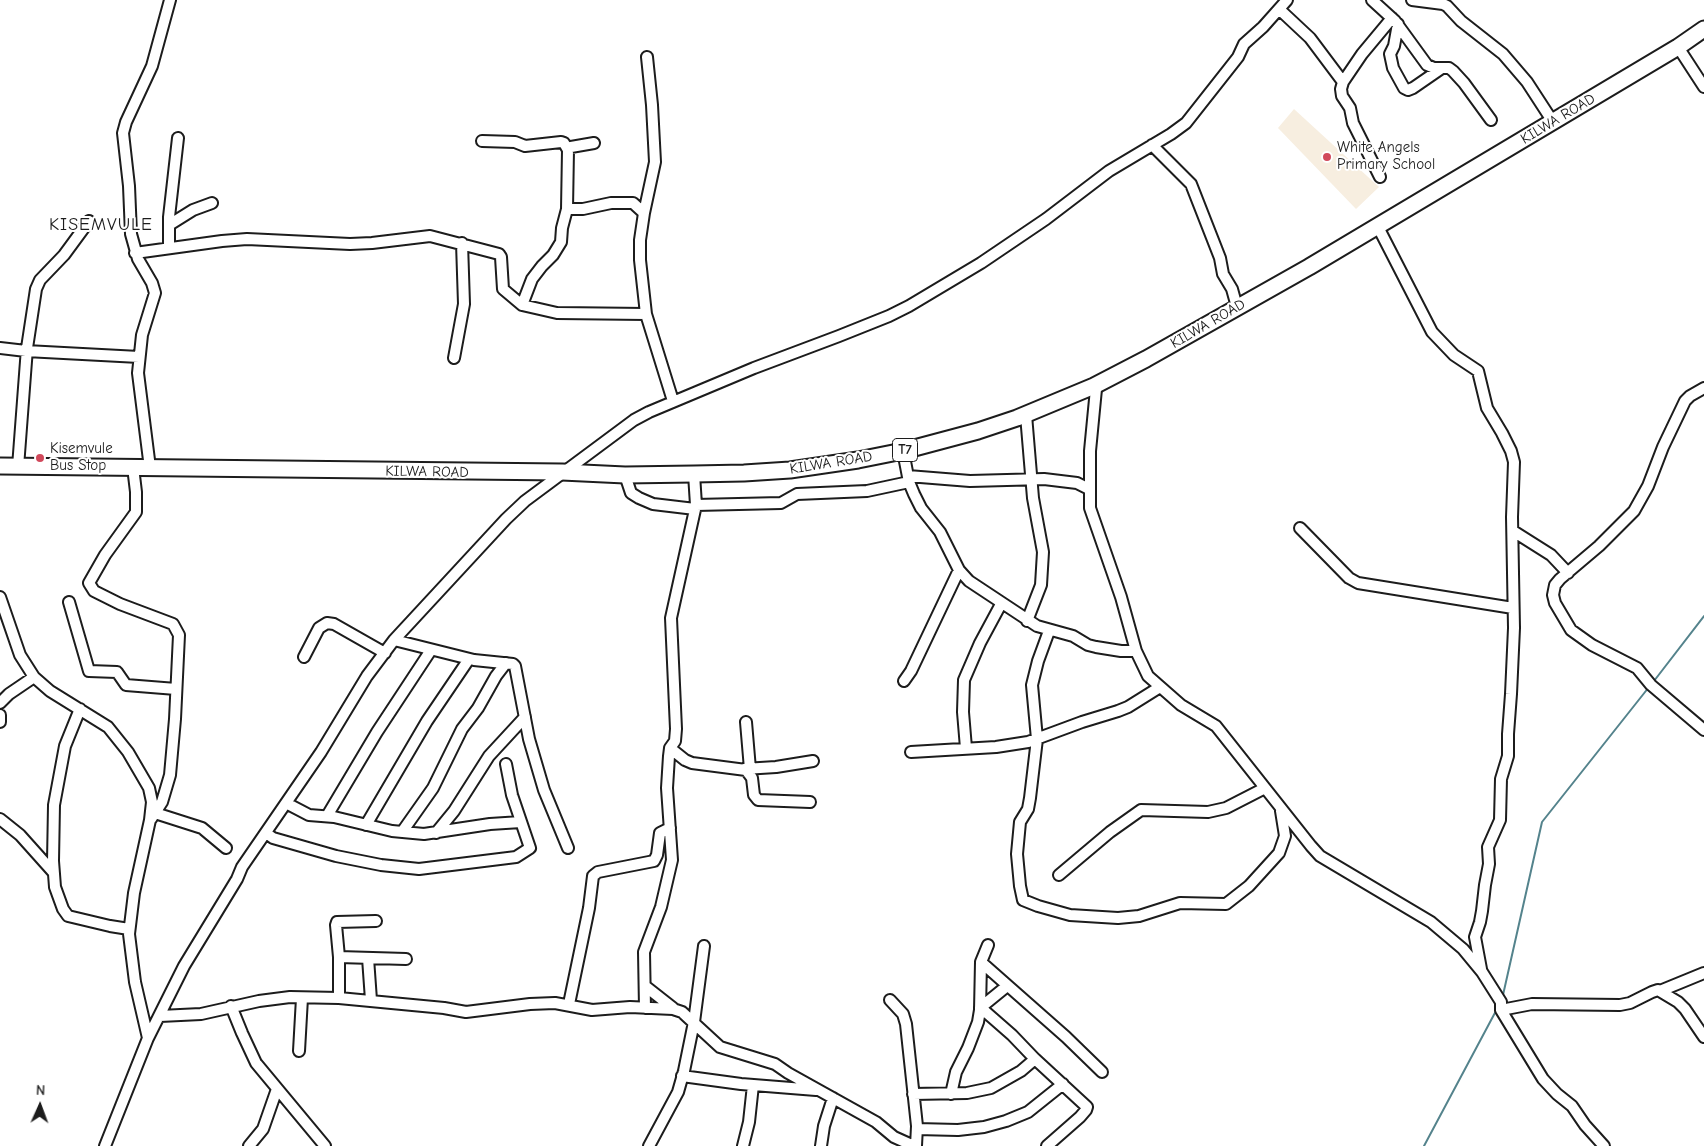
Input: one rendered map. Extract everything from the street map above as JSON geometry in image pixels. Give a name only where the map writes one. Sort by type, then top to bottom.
[{"type":"highway","name":"KILWA ROAD","points":[[0,466],[562,472],[625,475],[694,474],[790,470],[903,451],[978,431],[1026,415],[1094,386],[1146,359],[1309,267],[1678,47],[1704,29]]},
{"type":"street","points":[[150,468],[138,373],[142,335],[155,293],[152,283],[135,253],[130,218],[124,126],[152,66],[170,0]]},
{"type":"street","points":[[105,1146],[148,1038],[184,966],[237,879],[242,867],[321,752],[367,676],[394,640],[525,500],[634,420],[673,401],[839,336],[909,306],[981,263],[1046,219],[1109,171],[1186,123],[1238,57],[1244,44],[1287,0]]},
{"type":"street","points":[[1372,0],[1395,21],[1427,64],[1434,68],[1450,69],[1458,77],[1490,120]]},
{"type":"street","points":[[1412,0],[1448,6],[1461,20],[1503,54],[1527,82],[1553,122]]},
{"type":"street","points":[[1279,9],[1310,38],[1343,82]]},
{"type":"street","points":[[1395,21],[1394,46],[1390,54],[1393,68],[1404,88],[1408,90],[1413,88],[1442,68]]},
{"type":"street","points":[[1380,178],[1354,123],[1350,108],[1342,96],[1341,89],[1343,82],[1367,47],[1395,21]]},
{"type":"street","points":[[1678,47],[1704,87]]},
{"type":"street","points":[[647,57],[655,162],[644,213],[640,240],[640,260],[646,314],[673,401]]},
{"type":"street","points":[[169,248],[172,180],[178,138]]},
{"type":"street","points":[[482,141],[515,142],[525,146],[562,142],[568,150],[567,209],[559,246],[532,279],[522,305]]},
{"type":"street","points":[[568,150],[571,147],[594,143]]},
{"type":"street","points":[[1152,145],[1191,184],[1220,258],[1223,274],[1232,289],[1237,307]]},
{"type":"street","points":[[169,225],[193,210],[212,203]]},
{"type":"street","points":[[567,209],[583,209],[611,203],[633,203],[644,213]]},
{"type":"street","points":[[18,466],[26,351],[38,284],[64,255],[89,221]]},
{"type":"street","points":[[1377,226],[1436,337],[1454,354],[1479,372],[1487,408],[1502,433],[1514,462],[1512,531],[1514,651],[1508,758],[1501,779],[1500,820],[1488,848],[1489,864],[1484,885],[1482,911],[1474,939],[1482,972]]},
{"type":"street","points":[[135,253],[247,239],[350,244],[430,236],[499,254],[501,257],[503,289],[522,305],[557,313],[646,314]]},
{"type":"street","points":[[454,358],[464,304],[462,243]]},
{"type":"street","points":[[0,348],[139,357]]},
{"type":"street","points":[[1094,386],[1096,389],[1090,451],[1090,508],[1121,598],[1136,651],[1148,676],[1181,706],[1204,717],[1216,726],[1320,856],[1431,922],[1463,949],[1482,972],[1501,1002],[1501,1010],[1543,1079],[1572,1106],[1604,1146]]},
{"type":"street","points":[[1704,388],[1685,401],[1663,447],[1648,486],[1634,511],[1555,585],[1553,595],[1555,603],[1571,630],[1592,645],[1637,668],[1651,685],[1704,730]]},
{"type":"street","points":[[1026,415],[1031,479],[1043,552],[1041,585],[1027,621]]},
{"type":"street","points":[[903,451],[909,479],[922,508],[940,532],[959,570],[968,581],[1027,621],[1068,635],[1088,645],[1121,651],[1136,651]]},
{"type":"street","points":[[133,467],[136,512],[105,554],[89,583],[94,591],[120,604],[173,624],[179,635],[170,775],[162,802],[153,817],[134,893],[129,929],[131,960],[148,1038]]},
{"type":"street","points":[[645,1008],[644,952],[661,907],[672,860],[667,788],[670,748],[675,741],[676,729],[671,618],[696,507],[694,474]]},
{"type":"street","points":[[625,475],[631,493],[639,498],[653,504],[696,507],[781,503],[797,494],[867,491],[909,479],[970,482],[1044,479],[1075,483],[1089,489]]},
{"type":"street","points":[[1300,528],[1349,578],[1358,584],[1513,608]]},
{"type":"street","points":[[1512,531],[1551,556],[1568,573]]},
{"type":"street","points":[[904,681],[911,672],[959,570]]},
{"type":"street","points":[[0,597],[20,655],[34,677],[50,691],[108,727],[128,752],[149,788],[153,817]]},
{"type":"street","points":[[69,602],[88,671],[117,672],[126,685],[176,689]]},
{"type":"street","points":[[966,748],[963,712],[964,680],[980,643],[1001,604]]},
{"type":"street","points":[[304,657],[319,628],[327,623],[334,624],[385,652]]},
{"type":"street","points":[[1049,630],[1038,661],[1032,686],[1037,739],[1030,798],[1028,809],[1020,822],[1017,854],[1023,900],[1070,915],[1118,918],[1139,916],[1180,903],[1226,904],[1249,886],[1279,853],[1285,836],[1280,808]]},
{"type":"street","points":[[394,640],[469,659],[483,662],[511,663],[514,666],[529,739],[544,790],[568,848]]},
{"type":"street","points":[[327,816],[377,732],[431,650]]},
{"type":"street","points":[[366,825],[427,721],[469,659]]},
{"type":"street","points":[[402,832],[433,788],[462,729],[478,708],[496,676],[506,663]]},
{"type":"street","points":[[0,703],[9,694],[34,677]]},
{"type":"street","points":[[911,752],[1028,742],[1118,711],[1160,687]]},
{"type":"street","points":[[80,709],[65,746],[54,805],[52,861],[55,887],[62,909],[68,916],[129,929]]},
{"type":"street","points":[[0,715],[0,722]]},
{"type":"street","points":[[436,833],[454,810],[488,756],[525,717]]},
{"type":"street","points":[[746,722],[747,769],[750,774],[755,798],[758,800],[810,802]]},
{"type":"street","points":[[670,748],[692,763],[724,768],[776,767],[813,761]]},
{"type":"street","points":[[266,833],[273,838],[336,856],[381,865],[429,869],[518,857],[530,848],[512,795],[506,764]]},
{"type":"street","points":[[1059,875],[1110,832],[1141,810],[1208,812],[1226,808],[1265,788]]},
{"type":"street","points":[[286,803],[309,815],[327,816],[402,832],[424,834],[490,824],[521,822]]},
{"type":"street","points":[[153,817],[202,828],[226,848]]},
{"type":"street","points":[[0,819],[20,835],[54,873]]},
{"type":"street","points":[[569,1004],[589,908],[593,876],[598,872],[654,861],[660,833],[670,828]]},
{"type":"street","points":[[339,998],[337,922],[376,921]]},
{"type":"street","points":[[951,1094],[956,1072],[974,1034],[980,1008],[981,962],[988,945]]},
{"type":"street","points":[[649,1146],[678,1092],[694,1022],[704,946]]},
{"type":"street","points":[[339,957],[406,959]]},
{"type":"street","points":[[368,958],[371,1000]]},
{"type":"street","points":[[981,962],[1066,1037],[1102,1072]]},
{"type":"street","points":[[1501,1010],[1532,1004],[1630,1004],[1652,992],[1660,991],[1704,974]]},
{"type":"street","points":[[645,986],[674,1009],[682,1012],[720,1047],[775,1064],[876,1122],[894,1137],[915,1146],[916,1129],[906,1024],[903,1014],[890,1000]]},
{"type":"street","points":[[980,1008],[1006,986]]},
{"type":"street","points":[[1660,991],[1678,1002],[1685,1009],[1704,1037]]},
{"type":"street","points":[[160,1016],[201,1014],[232,1006],[290,997],[371,1000],[466,1012],[530,1004],[555,1003],[569,1004],[592,1010],[630,1007],[674,1009]]},
{"type":"street","points":[[299,1051],[302,998]]},
{"type":"street","points":[[232,1006],[252,1056],[325,1146]]},
{"type":"street","points":[[980,1008],[1012,1035],[1086,1106],[1087,1110],[1056,1140],[1047,1146]]},
{"type":"street","points":[[913,1094],[967,1094],[991,1088],[1021,1072],[1035,1059]]},
{"type":"street","points":[[682,1076],[753,1085],[818,1090]]},
{"type":"street","points":[[916,1129],[958,1130],[984,1127],[1006,1121],[1028,1112],[1063,1084]]},
{"type":"street","points":[[743,1146],[749,1122],[753,1085]]},
{"type":"street","points":[[249,1146],[263,1129],[278,1089]]},
{"type":"street","points":[[821,1146],[824,1126],[833,1098]]},
{"type":"shaded area","name":"White Angels Primary School","points":[[1294,109],[1379,187],[1356,209],[1278,128]]},
{"type":"waterway","points":[[1654,681],[1704,616]]},
{"type":"waterway","points":[[1503,995],[1542,822],[1649,687]]},
{"type":"waterway","points":[[1424,1146],[1497,1009]]},
{"type":"place","name":"White Angels Primary School","points":[[1327,157]]},
{"type":"place","name":"Kisemvule Bus Stop","points":[[40,458]]},
{"type":"district","name":"KISEMVULE","points":[[101,225]]}]
